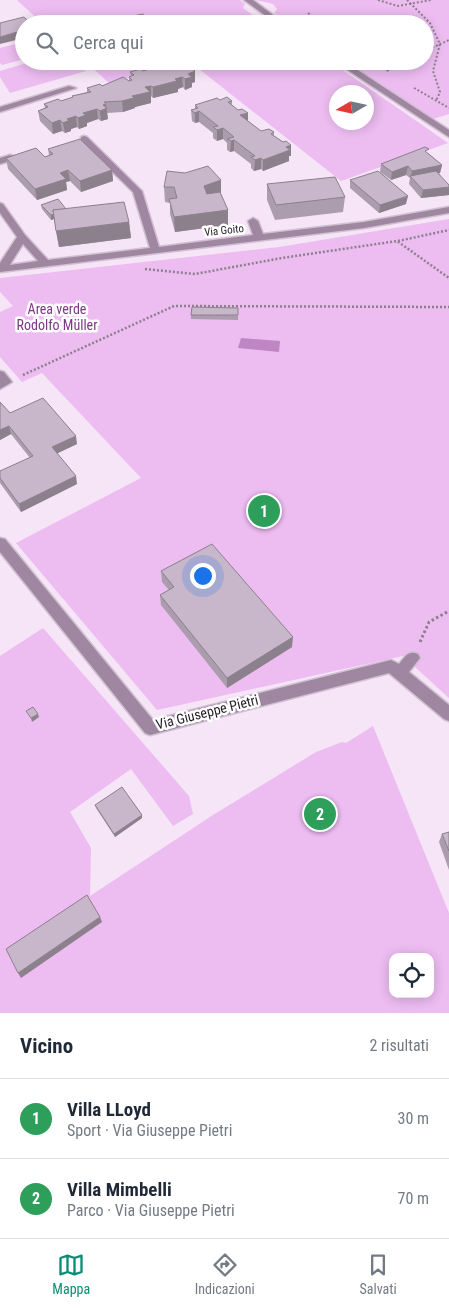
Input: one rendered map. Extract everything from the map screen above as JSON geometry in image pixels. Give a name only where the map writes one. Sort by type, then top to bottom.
[{"type":"street","points":[[248,0],[268,15]]},
{"type":"street","points":[[249,11],[258,8]]},
{"type":"street","points":[[352,70],[449,134]]},
{"type":"street","points":[[0,110],[72,88]]},
{"type":"street","points":[[84,139],[137,191],[155,250]]},
{"type":"street","points":[[0,161],[10,158]]},
{"type":"street","points":[[0,206],[22,237],[45,263]]},
{"type":"street","name":"Via Goito","points":[[0,268],[364,225],[449,210]]},
{"type":"street","points":[[253,221],[260,238]]},
{"type":"street","points":[[0,268],[6,263],[22,237]]},
{"type":"street","name":"Via Giuseppe Pietri","points":[[0,544],[150,728],[391,666],[449,714]]},
{"type":"street","points":[[399,674],[412,658]]},
{"type":"path","points":[[378,0],[389,6],[412,5],[431,0]]},
{"type":"path","points":[[408,0],[422,15]]},
{"type":"path","points":[[434,31],[440,44],[434,67]]},
{"type":"path","points":[[434,46],[449,40]]},
{"type":"path","points":[[433,70],[440,92],[436,101]]},
{"type":"path","points":[[387,71],[392,74]]},
{"type":"path","points":[[409,86],[449,108]]},
{"type":"path","points":[[136,268],[195,274],[282,258],[398,241],[449,230]]},
{"type":"path","points":[[398,241],[449,278]]},
{"type":"path","points":[[2,381],[174,306],[449,306]]},
{"type":"path","points":[[412,658],[429,622],[449,611]]},
{"type":"green space","points":[[17,0],[240,0],[245,4],[243,8],[253,15],[33,15]]},
{"type":"green space","points":[[256,0],[449,0],[449,114],[433,119],[360,70],[434,70],[434,15],[277,15],[274,13],[277,9],[273,4]]},
{"type":"green space","points":[[15,44],[15,61],[2,65],[0,63],[0,48]]},
{"type":"green space","points":[[15,66],[15,70],[86,71],[10,93],[0,77],[0,71]]},
{"type":"green space","points":[[95,70],[154,70],[110,84]]},
{"type":"green space","points":[[200,70],[343,70],[365,85],[329,85],[329,130],[374,130],[374,92],[448,143],[341,181]]},
{"type":"green space","name":"Area verde Rodolfo Müller","points":[[449,219],[449,698],[403,656],[157,710],[16,543],[141,478],[42,373],[22,382],[0,357],[0,312],[13,306],[0,292],[0,278],[279,247]]},
{"type":"green space","points":[[43,628],[189,796],[193,814],[173,826],[131,769],[70,812],[91,848],[90,896],[213,815],[316,752],[342,742],[346,743],[373,726],[449,913],[449,1013],[0,1013],[0,656]]},
{"type":"shaded area","points":[[241,338],[280,341],[279,352],[238,348]]},
{"type":"building","points":[[15,19],[15,33],[0,37],[0,23]]},
{"type":"building","points":[[195,71],[188,74],[192,77],[185,79],[182,77],[175,79],[177,81],[145,87],[150,92],[132,96],[134,98],[104,102],[106,104],[103,105],[107,108],[100,111],[97,109],[83,113],[86,115],[67,119],[70,120],[63,123],[60,120],[52,123],[38,111],[48,107],[44,104],[91,92],[87,88],[100,84],[102,86],[123,77],[129,81],[132,80],[129,77],[134,75],[130,72]]},
{"type":"building","points":[[227,97],[232,101],[228,102],[238,110],[242,109],[248,113],[240,115],[261,131],[269,129],[274,132],[271,134],[291,145],[286,147],[290,150],[263,160],[261,158],[255,160],[251,157],[255,156],[234,140],[227,139],[234,137],[223,128],[217,130],[213,127],[218,126],[199,111],[195,113],[191,110],[198,108],[195,105]]},
{"type":"building","points":[[80,139],[112,170],[80,181],[68,170],[60,173],[66,179],[35,189],[6,158],[36,148],[45,157],[53,154],[48,149]]},
{"type":"building","points":[[425,147],[429,149],[425,151],[442,165],[412,171],[408,166],[392,172],[381,164]]},
{"type":"building","points":[[208,166],[221,180],[204,186],[207,194],[220,192],[228,210],[174,217],[169,199],[177,198],[174,187],[164,187],[167,171],[185,173]]},
{"type":"building","points":[[378,171],[408,196],[380,205],[350,180]]},
{"type":"building","points":[[436,171],[449,187],[423,190],[410,176]]},
{"type":"building","points":[[335,177],[345,197],[276,205],[267,184]]},
{"type":"building","points":[[58,199],[66,209],[53,210],[54,214],[51,215],[41,205]]},
{"type":"building","points":[[124,202],[129,222],[56,231],[53,210]]},
{"type":"building","points":[[192,307],[238,308],[238,315],[191,315]]},
{"type":"building","points":[[43,398],[76,436],[52,447],[76,476],[19,504],[0,478],[0,471],[33,456],[9,426],[0,430],[0,402],[10,413]]},
{"type":"building","points":[[212,544],[293,637],[227,678],[160,595],[174,587],[161,571]]},
{"type":"building","points":[[33,707],[38,714],[31,718],[26,711]]},
{"type":"building","points":[[122,787],[142,815],[114,834],[95,805]]},
{"type":"building","points":[[449,832],[449,851],[442,834]]},
{"type":"building","points":[[87,895],[100,917],[18,973],[6,949]]},
{"type":"place","name":"Villa LLoyd","points":[[264,511]]},
{"type":"place","name":"Villa Mimbelli","points":[[320,814]]}]
